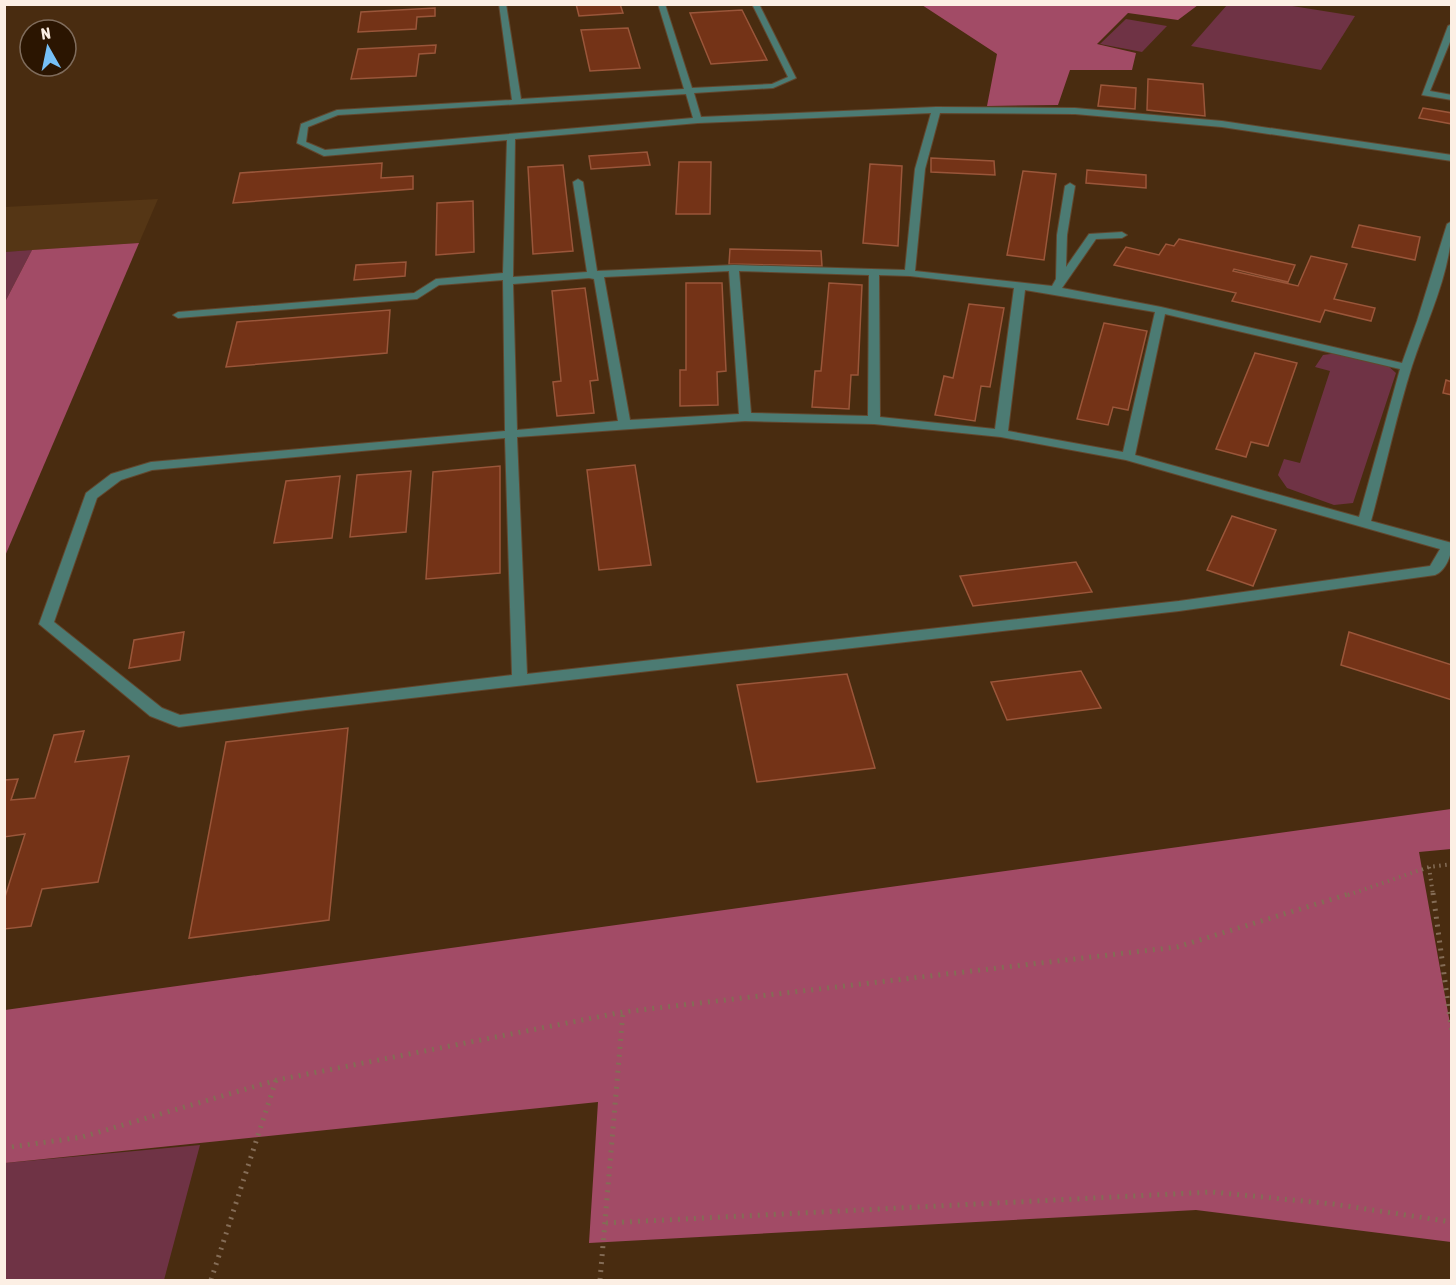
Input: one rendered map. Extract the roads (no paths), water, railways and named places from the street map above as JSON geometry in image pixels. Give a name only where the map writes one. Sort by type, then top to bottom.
[{"type":"lane","points":[[502,4],[517,102]]},
{"type":"lane","points":[[661,4],[698,120]]},
{"type":"lane","points":[[755,4],[792,78],[773,86],[337,113],[304,126],[301,143],[324,153],[698,120],[936,110],[1075,111],[1222,124],[1452,158]]},
{"type":"lane","points":[[1452,26],[1425,93],[1452,98]]},
{"type":"lane","points":[[910,273],[920,169],[936,110]]},
{"type":"lane","points":[[511,135],[508,278],[520,681]]},
{"type":"lane","points":[[578,182],[625,424]]},
{"type":"lane","points":[[1056,290],[1060,278],[1062,235],[1070,186]]},
{"type":"lane","points":[[1364,522],[1406,367],[1424,321],[1452,224]]},
{"type":"lane","points":[[1060,278],[1072,266],[1084,245],[1093,236],[1122,235]]},
{"type":"lane","points":[[178,315],[417,296],[436,282],[734,268],[910,273],[1056,290],[1161,310],[1406,367]]},
{"type":"lane","points":[[734,268],[745,417]]},
{"type":"lane","points":[[874,272],[874,420]]},
{"type":"lane","points":[[1001,433],[1020,286]]},
{"type":"lane","points":[[1128,457],[1161,310]]},
{"type":"lane","points":[[745,417],[874,420],[1001,433],[1128,457],[1450,547],[1435,570],[1179,606],[306,704],[179,721],[156,712],[46,624],[91,496],[116,477],[151,466],[625,424],[745,417]]}]
